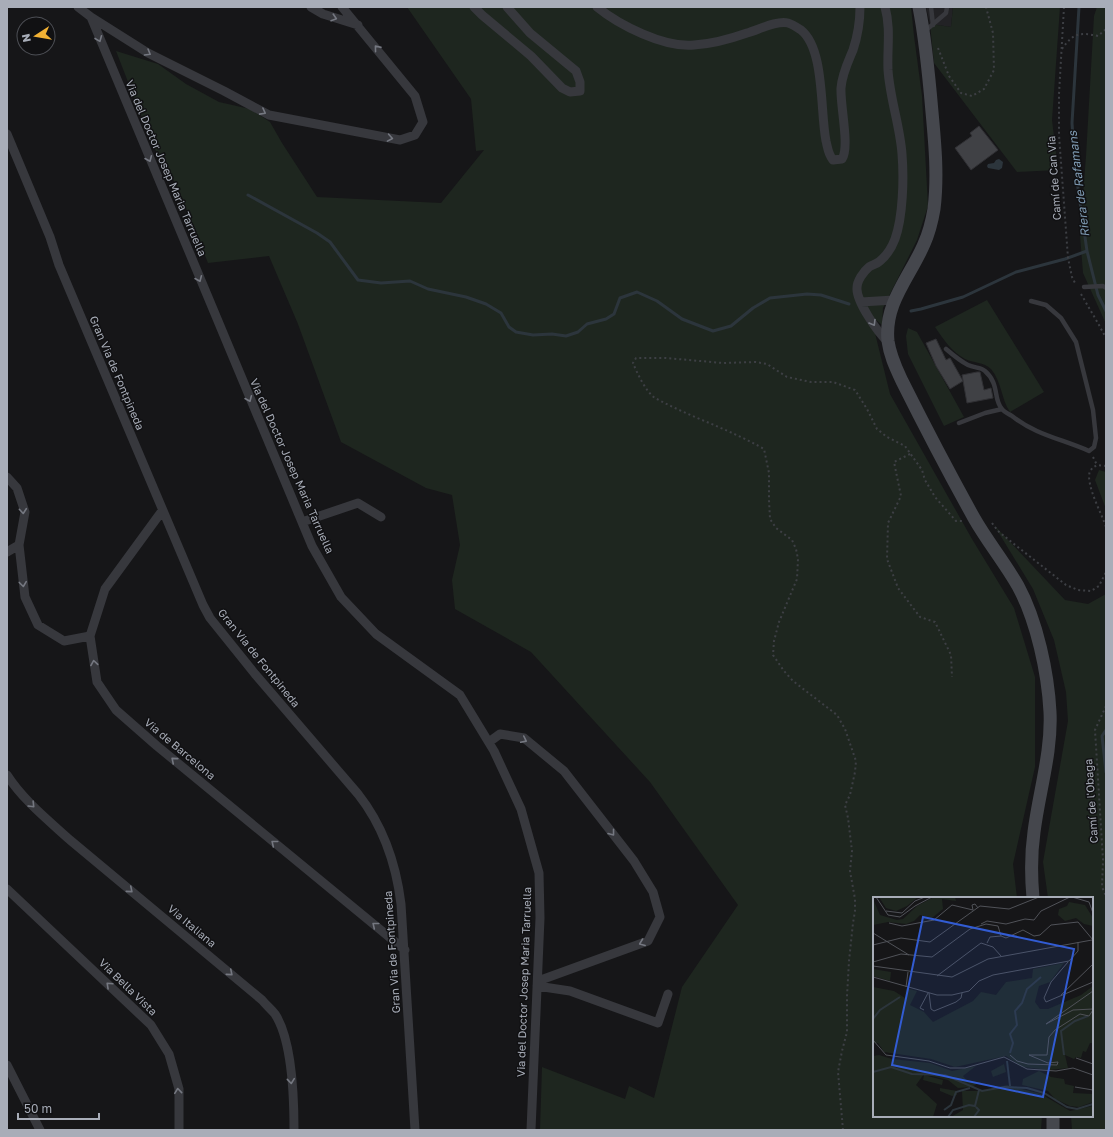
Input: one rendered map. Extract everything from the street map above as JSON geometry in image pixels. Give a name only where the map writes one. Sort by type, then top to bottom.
[{"type":"main road","points":[[919,7],[928,28],[934,127],[934,208],[930,228],[924,244],[894,300],[888,326],[888,342],[892,360],[902,381],[976,521],[1018,585],[1026,601],[1034,627],[1047,680],[1050,712],[1050,734],[1046,771],[1034,833],[1031,872],[1033,897]]},
{"type":"main road","points":[[1053,1117],[1053,1130]]},
{"type":"street","name":"Via del Doctor Josep Maria Tarruella","points":[[78,7],[91,17],[312,546],[341,597],[376,634],[460,695],[494,751],[521,809],[539,873],[540,918],[538,983],[531,1130]]},
{"type":"street","points":[[311,7],[323,14],[358,26]]},
{"type":"street","points":[[91,17],[148,54],[269,115],[400,140],[415,135],[423,122],[415,96],[342,7]]},
{"type":"street","points":[[474,7],[531,56],[562,88],[570,92],[580,91],[580,82],[576,71],[530,33],[507,7]]},
{"type":"street","points":[[597,7],[610,18],[634,30],[661,41],[675,44],[693,46],[718,41],[772,24],[787,23],[802,30],[809,40],[816,56],[824,131],[829,155],[833,160],[842,159],[845,155],[841,87],[843,76],[859,30],[860,7]]},
{"type":"street","points":[[884,7],[888,18],[890,47],[888,70],[902,154],[901,205],[895,239],[888,252],[879,262],[869,267],[860,278],[857,287],[857,294],[873,325],[888,342]]},
{"type":"street","name":"Gran Via de Fontpineda","points":[[7,134],[50,236],[59,265],[162,511],[194,587],[210,618],[260,680],[358,794],[371,810],[380,826],[398,882],[405,950],[415,1130]]},
{"type":"street","points":[[861,302],[894,300]]},
{"type":"street","points":[[7,477],[17,488],[25,512],[19,545],[25,596],[38,626],[64,641],[90,636]]},
{"type":"street","points":[[302,522],[358,503],[381,517]]},
{"type":"street","name":"Via de Barcelona","points":[[162,511],[105,589],[90,636],[97,682],[116,710],[157,746],[247,822],[405,950]]},
{"type":"street","points":[[7,552],[19,545]]},
{"type":"street","points":[[489,742],[500,734],[524,738],[564,771],[634,861],[653,892],[660,917],[648,941],[538,983]]},
{"type":"street","name":"Via Italiana","points":[[7,775],[14,786],[40,813],[70,840],[262,1000],[274,1014],[282,1030],[287,1047],[292,1083],[294,1130]]},
{"type":"street","name":"Via Bella Vista","points":[[7,889],[150,1026],[169,1054],[179,1089],[179,1130]]},
{"type":"street","points":[[538,983],[570,991],[658,1023],[668,994]]},
{"type":"street","points":[[7,1065],[40,1130]]},
{"type":"lane","points":[[928,28],[931,7]]},
{"type":"lane","points":[[928,28],[946,13],[947,7]]},
{"type":"lane","points":[[1084,287],[1103,286],[1106,288]]},
{"type":"lane","points":[[946,349],[958,360],[970,366],[983,369],[992,377],[999,404],[1002,409],[1024,426],[1089,451],[1094,447],[1096,438],[1093,410],[1076,342],[1061,318],[1046,305],[1031,301]]},
{"type":"lane","points":[[959,423],[985,413],[1002,409]]},
{"type":"path","points":[[939,50],[949,76],[962,92],[972,96],[984,89],[994,70],[993,34],[986,7]]},
{"type":"path","name":"Camí de Can Via","points":[[1064,7],[1059,94],[1059,135],[1068,258],[1072,277],[1078,287]]},
{"type":"path","points":[[1062,50],[1069,39],[1083,33],[1098,36],[1106,29]]},
{"type":"path","points":[[1080,292],[1106,338]]},
{"type":"path","points":[[843,1130],[838,1072],[847,1032],[846,996],[855,911],[855,899],[850,871],[852,851],[845,805],[850,795],[856,761],[846,729],[837,715],[789,676],[778,664],[773,655],[774,641],[782,613],[797,579],[798,559],[792,540],[776,528],[770,519],[769,473],[764,449],[655,398],[648,393],[633,363],[636,358],[756,362],[767,364],[787,378],[811,382],[833,382],[855,390],[877,429],[887,437],[905,446],[922,470],[925,480],[935,498],[956,521],[976,521]]},
{"type":"path","points":[[910,454],[894,462],[901,496],[888,522],[887,559],[898,588],[920,617],[935,622],[951,655],[952,677]]},
{"type":"path","points":[[1106,466],[1097,465],[1091,469],[1089,476],[1090,485],[1106,527]]},
{"type":"path","points":[[990,520],[998,530],[1014,544],[1066,584],[1078,590],[1091,591],[1100,586],[1106,572]]},
{"type":"path","name":"Camí de l'Obaga","points":[[1106,706],[1095,730],[1096,768],[1103,860],[1102,887],[1106,896]]},
{"type":"shaded area","points":[[407,7],[911,7],[922,96],[928,206],[917,240],[883,308],[882,325],[876,320],[873,325],[890,394],[972,539],[1014,608],[1035,677],[1035,767],[1013,864],[1017,897],[873,897],[873,1117],[1042,1117],[1041,1130],[540,1130],[542,1067],[625,1099],[629,1086],[654,1098],[682,987],[738,905],[650,782],[531,652],[455,609],[452,580],[460,545],[452,495],[426,488],[341,442],[298,324],[269,256],[208,263],[178,188],[153,146],[116,51],[158,64],[186,84],[219,102],[250,109],[270,122],[317,197],[441,203],[484,150],[476,151],[471,99]]},
{"type":"shaded area","points":[[926,7],[953,7],[951,27],[930,24]]},
{"type":"shaded area","points":[[953,7],[1060,7],[1052,120],[1058,170],[1017,172],[934,63],[930,24],[951,27]]},
{"type":"shaded area","points":[[1097,7],[1106,7],[1106,324],[1083,273],[1080,235],[1094,16]]},
{"type":"shaded area","points":[[999,159],[1003,162],[1002,168],[999,170],[988,168],[988,164],[994,163]]},
{"type":"shaded area","points":[[987,300],[1044,392],[1010,412],[995,374],[991,369],[985,365],[965,359],[956,353],[935,327]]},
{"type":"shaded area","points":[[908,328],[917,332],[964,417],[944,426],[908,354],[906,336]]},
{"type":"shaded area","points":[[1099,470],[1106,472],[1106,509],[1095,480]]},
{"type":"shaded area","points":[[994,525],[1065,600],[1088,604],[1106,594],[1106,1130],[1072,1130],[1071,1117],[1093,1117],[1093,897],[1048,897],[1043,862],[1068,721],[1066,692],[1054,640],[1033,589]]},
{"type":"building","points":[[979,126],[998,150],[971,170],[955,148],[972,136],[970,133]]},
{"type":"building","points":[[936,339],[946,360],[950,358],[963,381],[950,389],[936,366],[926,343]]},
{"type":"building","points":[[980,372],[984,390],[991,388],[993,398],[967,403],[962,375]]},
{"type":"waterway","name":"Riera de Rafamans","points":[[1079,7],[1072,123],[1075,167],[1087,251],[1098,295],[1106,311]]},
{"type":"waterway","points":[[248,195],[317,233],[330,242],[358,280],[381,283],[410,281],[428,289],[466,297],[486,304],[501,313],[509,327],[516,332],[533,335],[552,334],[566,336],[578,332],[587,324],[606,319],[614,314],[620,298],[637,292],[657,301],[682,319],[713,331],[731,326],[753,308],[770,298],[807,294],[821,295],[849,304]]},
{"type":"waterway","points":[[911,311],[963,297],[1016,272],[1065,259],[1087,251]]},
{"type":"waterway","name":"Riera de Rafamans","points":[[1106,730],[1102,736],[1106,772]]}]
